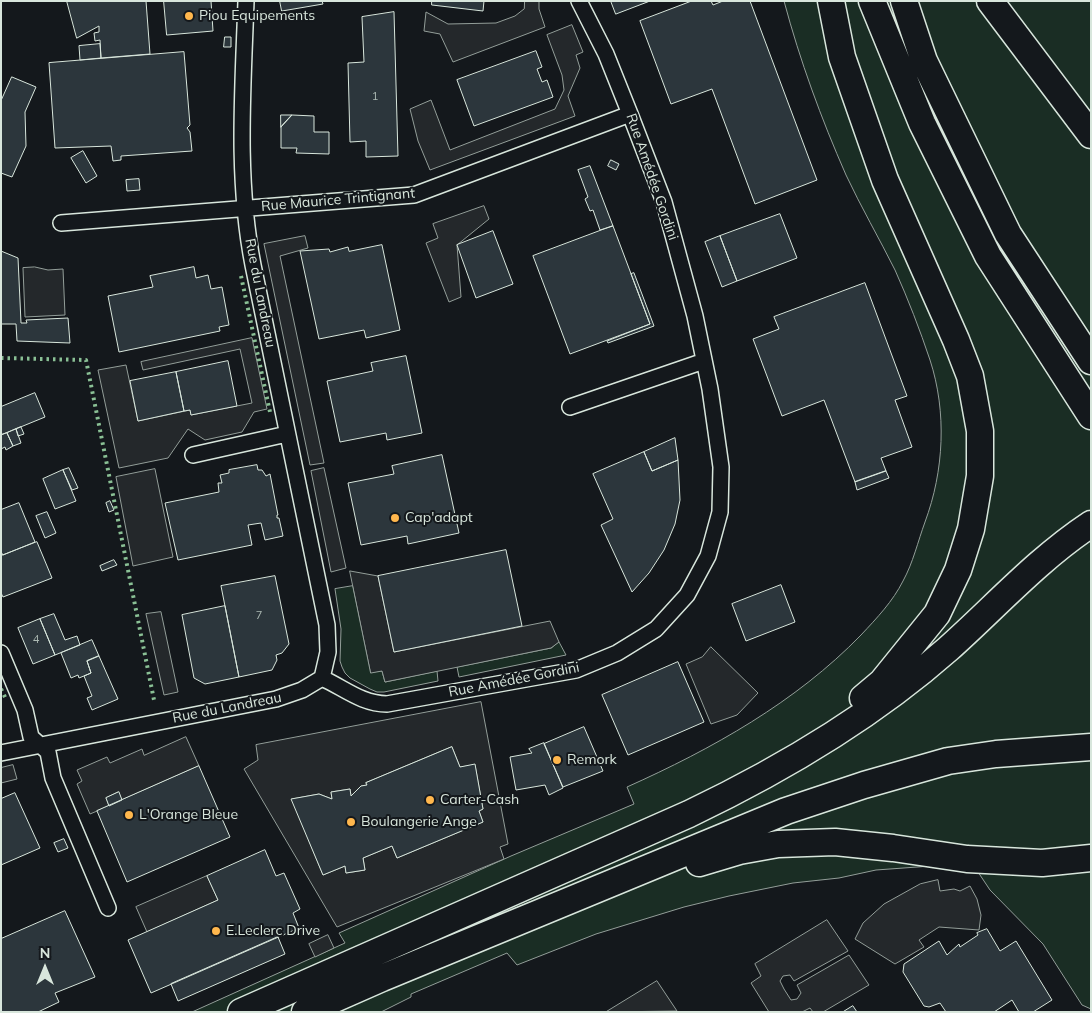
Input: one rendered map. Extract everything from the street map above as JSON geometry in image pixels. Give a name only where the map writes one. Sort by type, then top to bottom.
[{"type":"highway","points":[[813,747],[842,715],[882,682],[937,614],[958,570],[972,529],[980,476],[980,431],[970,376],[885,180],[842,57],[831,1]]},
{"type":"highway","points":[[872,1],[922,122],[988,256],[1091,416]]},
{"type":"highway","points":[[904,1],[924,61],[1008,234],[1091,361]]},
{"type":"highway","points":[[990,1],[1091,135]]},
{"type":"highway","points":[[241,1012],[689,814],[746,786],[813,747],[880,704],[948,650],[1034,568],[1070,538],[1091,524]]},
{"type":"highway","points":[[304,1012],[786,810],[909,771],[948,761],[996,754],[1091,747]]},
{"type":"highway","points":[[647,869],[682,869],[739,851],[778,844],[835,842],[967,859],[1042,863],[1091,858]]},
{"type":"street","name":"Rue du Landreau","points":[[1,753],[276,699],[302,690],[322,678],[328,652],[327,625],[252,258],[246,208],[241,158],[246,1]]},
{"type":"street","name":"Rue Amédée Gordini","points":[[322,678],[360,699],[387,704],[576,670],[617,653],[656,629],[686,594],[708,556],[720,512],[721,467],[695,316],[664,202],[606,54],[579,1]]},
{"type":"street","name":"Rue Maurice Trintignant","points":[[61,223],[414,195],[630,114]]},
{"type":"street","points":[[570,407],[704,360]]},
{"type":"street","points":[[193,455],[287,434]]},
{"type":"street","points":[[1,652],[25,710],[31,737],[48,752],[53,778],[108,908]]},
{"type":"green space","points":[[784,1],[1091,1],[1091,1009],[1082,1005],[1043,944],[990,890],[976,869],[945,865],[876,870],[839,878],[793,883],[729,896],[684,907],[596,934],[517,965],[507,953],[411,994],[411,997],[381,1012],[192,1012],[345,943],[339,933],[511,856],[634,804],[627,787],[690,757],[752,722],[781,703],[809,682],[861,635],[884,609],[899,588],[913,559],[936,482],[941,441],[939,400],[930,360],[909,303],[889,258],[846,175],[828,132],[804,67]]},
{"type":"green space","points":[[353,586],[371,672],[382,671],[385,682],[437,671],[438,681],[377,692],[350,678],[345,673],[340,661],[341,629],[335,589]]},
{"type":"green space","points":[[559,642],[566,655],[459,677],[457,667],[551,648]]},
{"type":"shaded area","points":[[525,1],[539,1],[539,9],[545,27],[453,62],[440,34],[424,31],[426,12],[448,24],[496,23],[515,16],[524,9]]},
{"type":"shaded area","points":[[572,25],[583,52],[576,55],[580,68],[568,96],[575,116],[430,170],[418,141],[410,109],[431,100],[450,150],[555,109],[564,90],[562,75],[547,35]]},
{"type":"shaded area","points":[[484,206],[489,219],[457,245],[461,297],[449,302],[426,243],[438,238],[433,224]]},
{"type":"shaded area","points":[[305,236],[308,248],[280,256],[324,463],[310,465],[264,244]]},
{"type":"shaded area","points":[[35,267],[48,270],[63,269],[65,315],[25,317],[23,268]]},
{"type":"shaded area","points":[[252,338],[267,409],[254,412],[242,432],[205,440],[188,429],[168,458],[119,468],[98,370],[126,365],[138,421],[190,410],[191,415],[252,403],[240,349],[143,370],[141,362]]},
{"type":"shaded area","points":[[324,468],[346,568],[331,572],[311,471]]},
{"type":"shaded area","points":[[155,469],[173,557],[133,566],[116,477]]},
{"type":"shaded area","points":[[350,571],[378,576],[394,652],[550,621],[559,642],[551,648],[385,682],[382,671],[371,673]]},
{"type":"shaded area","points":[[161,612],[178,692],[164,695],[146,614]]},
{"type":"shaded area","points":[[711,647],[758,693],[737,715],[711,724],[686,664],[702,657]]},
{"type":"shaded area","points":[[481,702],[508,844],[500,847],[504,859],[337,927],[244,769],[258,760],[256,745]],"holes":[[[452,747],[460,767],[475,765],[483,809],[479,811],[483,822],[397,858],[392,846],[363,858],[365,870],[346,873],[345,866],[323,875],[292,799],[319,794],[332,799],[331,792],[350,789],[351,796],[361,786],[367,785],[366,783]]]},
{"type":"shaded area","points":[[186,737],[199,766],[122,800],[118,792],[106,798],[109,806],[90,814],[77,784],[82,781],[77,770],[107,757],[110,763],[142,749],[144,755]]},
{"type":"shaded area","points":[[13,765],[17,779],[1,783],[1,768]]},
{"type":"shaded area","points":[[207,876],[218,900],[147,932],[136,907]]},
{"type":"shaded area","points":[[938,880],[940,891],[954,889],[960,891],[970,886],[977,899],[981,915],[979,930],[939,927],[919,940],[924,947],[895,964],[855,939],[863,923],[884,904],[920,884]]},
{"type":"shaded area","points":[[827,920],[848,951],[794,981],[790,975],[783,976],[780,981],[791,1000],[797,999],[801,993],[797,985],[849,955],[869,985],[823,1012],[813,1012],[810,1008],[802,1012],[769,1012],[751,983],[761,976],[755,964]]},
{"type":"shaded area","points":[[328,935],[334,948],[315,957],[309,944]]},
{"type":"shaded area","points":[[657,981],[677,1011],[606,1012]]},
{"type":"building","points":[[67,1],[146,1],[150,54],[101,58],[100,40],[95,41],[94,33],[99,32],[99,26],[77,38]]},
{"type":"building","name":"Piou Equipements","points":[[164,1],[211,1],[213,31],[167,35]]},
{"type":"building","points":[[280,1],[322,1],[323,4],[282,11]]},
{"type":"building","points":[[432,1],[484,1],[483,11],[432,5]]},
{"type":"building","points":[[611,1],[650,1],[616,14]]},
{"type":"building","points":[[692,1],[711,1],[713,5],[723,1],[750,1],[817,180],[755,204],[712,89],[671,104],[640,21]]},
{"type":"building","points":[[394,12],[398,156],[366,157],[366,141],[350,142],[348,63],[364,62],[362,17]]},
{"type":"building","points":[[225,37],[231,37],[231,47],[224,47]]},
{"type":"building","points":[[100,44],[101,58],[80,60],[79,46]]},
{"type":"building","points":[[536,51],[542,67],[537,69],[542,82],[547,80],[553,97],[474,126],[457,80]]},
{"type":"building","points":[[184,52],[190,125],[187,128],[190,132],[192,151],[121,156],[121,160],[113,161],[111,146],[55,148],[49,63]]},
{"type":"building","points":[[12,77],[36,87],[25,112],[26,146],[12,177],[1,173],[1,101]]},
{"type":"building","points":[[281,115],[292,115],[281,127]]},
{"type":"building","points":[[292,115],[314,116],[314,132],[329,132],[329,154],[296,153],[297,148],[281,148],[281,127]]},
{"type":"building","points":[[83,151],[97,176],[86,183],[71,158]]},
{"type":"building","points":[[611,160],[619,164],[616,170],[608,166]]},
{"type":"building","points":[[590,166],[613,226],[600,230],[593,210],[590,211],[585,199],[588,197],[578,170]]},
{"type":"building","points":[[139,179],[140,190],[127,191],[126,180]]},
{"type":"building","points":[[780,214],[797,258],[737,281],[720,236]]},
{"type":"building","points":[[613,226],[650,324],[570,354],[533,256]]},
{"type":"building","points":[[493,231],[513,284],[476,298],[457,245]]},
{"type":"building","points":[[720,236],[737,281],[722,287],[705,242]]},
{"type":"building","points":[[382,245],[400,330],[366,338],[364,330],[319,339],[300,251],[329,249],[330,252],[348,247],[349,251]]},
{"type":"building","points":[[1,251],[18,258],[21,323],[27,323],[26,320],[68,318],[70,343],[17,341],[16,324],[1,324]]},
{"type":"building","points":[[194,267],[196,278],[208,275],[211,289],[222,287],[229,325],[219,327],[220,331],[119,352],[108,296],[153,287],[150,276]]},
{"type":"building","points":[[634,273],[654,326],[608,343],[607,341],[650,324],[631,274]]},
{"type":"building","points":[[865,283],[907,396],[895,400],[912,447],[881,458],[886,471],[855,482],[824,400],[782,416],[753,339],[779,329],[774,317]]},
{"type":"building","points":[[406,356],[422,433],[387,440],[386,433],[340,442],[327,381],[373,371],[371,363]]},
{"type":"building","points":[[228,361],[237,406],[191,415],[190,410],[184,411],[176,372]]},
{"type":"building","points":[[176,372],[184,411],[138,421],[130,381]]},
{"type":"building","points":[[35,393],[45,417],[1,435],[1,407]]},
{"type":"building","points":[[21,427],[24,434],[18,436],[16,429]]},
{"type":"building","points":[[16,429],[21,443],[13,446],[7,433]]},
{"type":"building","points":[[7,433],[13,446],[6,450],[5,447],[1,449],[1,435]]},
{"type":"building","points":[[675,438],[678,460],[652,471],[644,452]]},
{"type":"building","points":[[644,452],[652,471],[678,460],[680,500],[675,524],[664,550],[649,573],[632,592],[601,525],[613,519],[593,474]]},
{"type":"building","points":[[442,455],[459,533],[408,544],[407,536],[361,545],[348,483],[394,474],[392,466]]},
{"type":"building","points":[[257,465],[258,470],[262,470],[266,476],[270,474],[277,518],[279,518],[283,536],[265,540],[261,523],[248,525],[252,545],[178,560],[165,503],[219,492],[218,483],[222,483],[220,475],[229,473],[229,470]]},
{"type":"building","points":[[69,468],[78,488],[72,490],[63,470]]},
{"type":"building","points":[[63,470],[76,501],[55,509],[43,479]]},
{"type":"building","points":[[886,471],[889,478],[857,490],[855,482]]},
{"type":"building","points":[[110,501],[114,510],[109,512],[106,503]]},
{"type":"building","points":[[19,503],[35,542],[3,555],[1,552],[1,510]]},
{"type":"building","points":[[47,512],[56,533],[45,538],[36,516]]},
{"type":"building","points":[[37,542],[52,578],[3,597],[1,593],[1,556]]},
{"type":"building","points":[[506,550],[522,626],[394,652],[378,576]]},
{"type":"building","points":[[114,560],[117,565],[102,571],[100,566]]},
{"type":"building","points":[[275,576],[289,644],[282,653],[276,655],[277,660],[272,670],[239,677],[221,586]]},
{"type":"building","points":[[781,585],[795,622],[746,641],[732,604]]},
{"type":"building","points":[[225,606],[239,677],[205,684],[194,678],[182,615]]},
{"type":"building","points":[[54,614],[65,640],[77,636],[80,645],[55,655],[40,619]]},
{"type":"building","points":[[40,619],[55,655],[33,664],[18,628]]},
{"type":"building","points":[[92,640],[99,656],[87,661],[91,673],[79,678],[78,675],[71,678],[61,653]]},
{"type":"building","points":[[99,656],[118,699],[92,710],[87,698],[92,696],[84,676],[91,673],[87,661]]},
{"type":"building","points":[[678,662],[704,722],[628,755],[602,695]]},
{"type":"building","points":[[584,727],[603,771],[563,787],[544,744]]},
{"type":"building","points":[[544,743],[563,788],[549,795],[545,785],[516,790],[510,757],[532,753],[529,749]]},
{"type":"building","points":[[452,747],[460,767],[475,764],[483,809],[479,811],[483,822],[397,858],[392,846],[363,858],[365,870],[346,873],[345,866],[323,875],[291,799],[319,794],[332,799],[331,792],[350,789],[351,796],[361,786],[367,785],[366,783]]},
{"type":"building","points":[[199,766],[230,837],[127,882],[97,811]]},
{"type":"building","points":[[119,792],[122,800],[109,806],[106,798]]},
{"type":"building","points":[[15,793],[40,848],[1,865],[1,799]]},
{"type":"building","points":[[64,839],[68,848],[58,852],[54,843]]},
{"type":"building","points":[[265,850],[276,876],[284,873],[300,909],[293,913],[299,928],[151,993],[128,940],[218,900],[207,876]]},
{"type":"building","points":[[65,911],[95,977],[55,993],[59,1002],[38,1012],[1,1012],[1,939]]},
{"type":"building","points":[[987,929],[1000,951],[1016,941],[1052,1000],[1033,1012],[1019,1012],[1012,1000],[994,1012],[946,1012],[940,1003],[929,1007],[924,1006],[903,972],[904,964],[939,941],[947,955],[959,944],[960,947],[978,935],[977,933]]},
{"type":"building","points":[[278,937],[285,954],[178,1001],[171,984]]},
{"type":"building","points":[[853,1006],[857,1012],[843,1012]]},
{"type":"hedge","points":[[241,276],[270,412]]},
{"type":"hedge","points":[[1,358],[86,360],[154,700]]},
{"type":"hedge","points":[[1,689],[6,699]]},
{"type":"place","name":"Piou Equipements","points":[[189,16]]},
{"type":"place","name":"Cap'adapt","points":[[395,518]]},
{"type":"place","name":"Remork","points":[[557,760]]},
{"type":"place","name":"Carter-Cash","points":[[430,800]]},
{"type":"place","name":"L'Orange Bleue","points":[[129,815]]},
{"type":"place","name":"Boulangerie Ange","points":[[351,822]]},
{"type":"place","name":"E.Leclerc Drive","points":[[216,931]]}]
